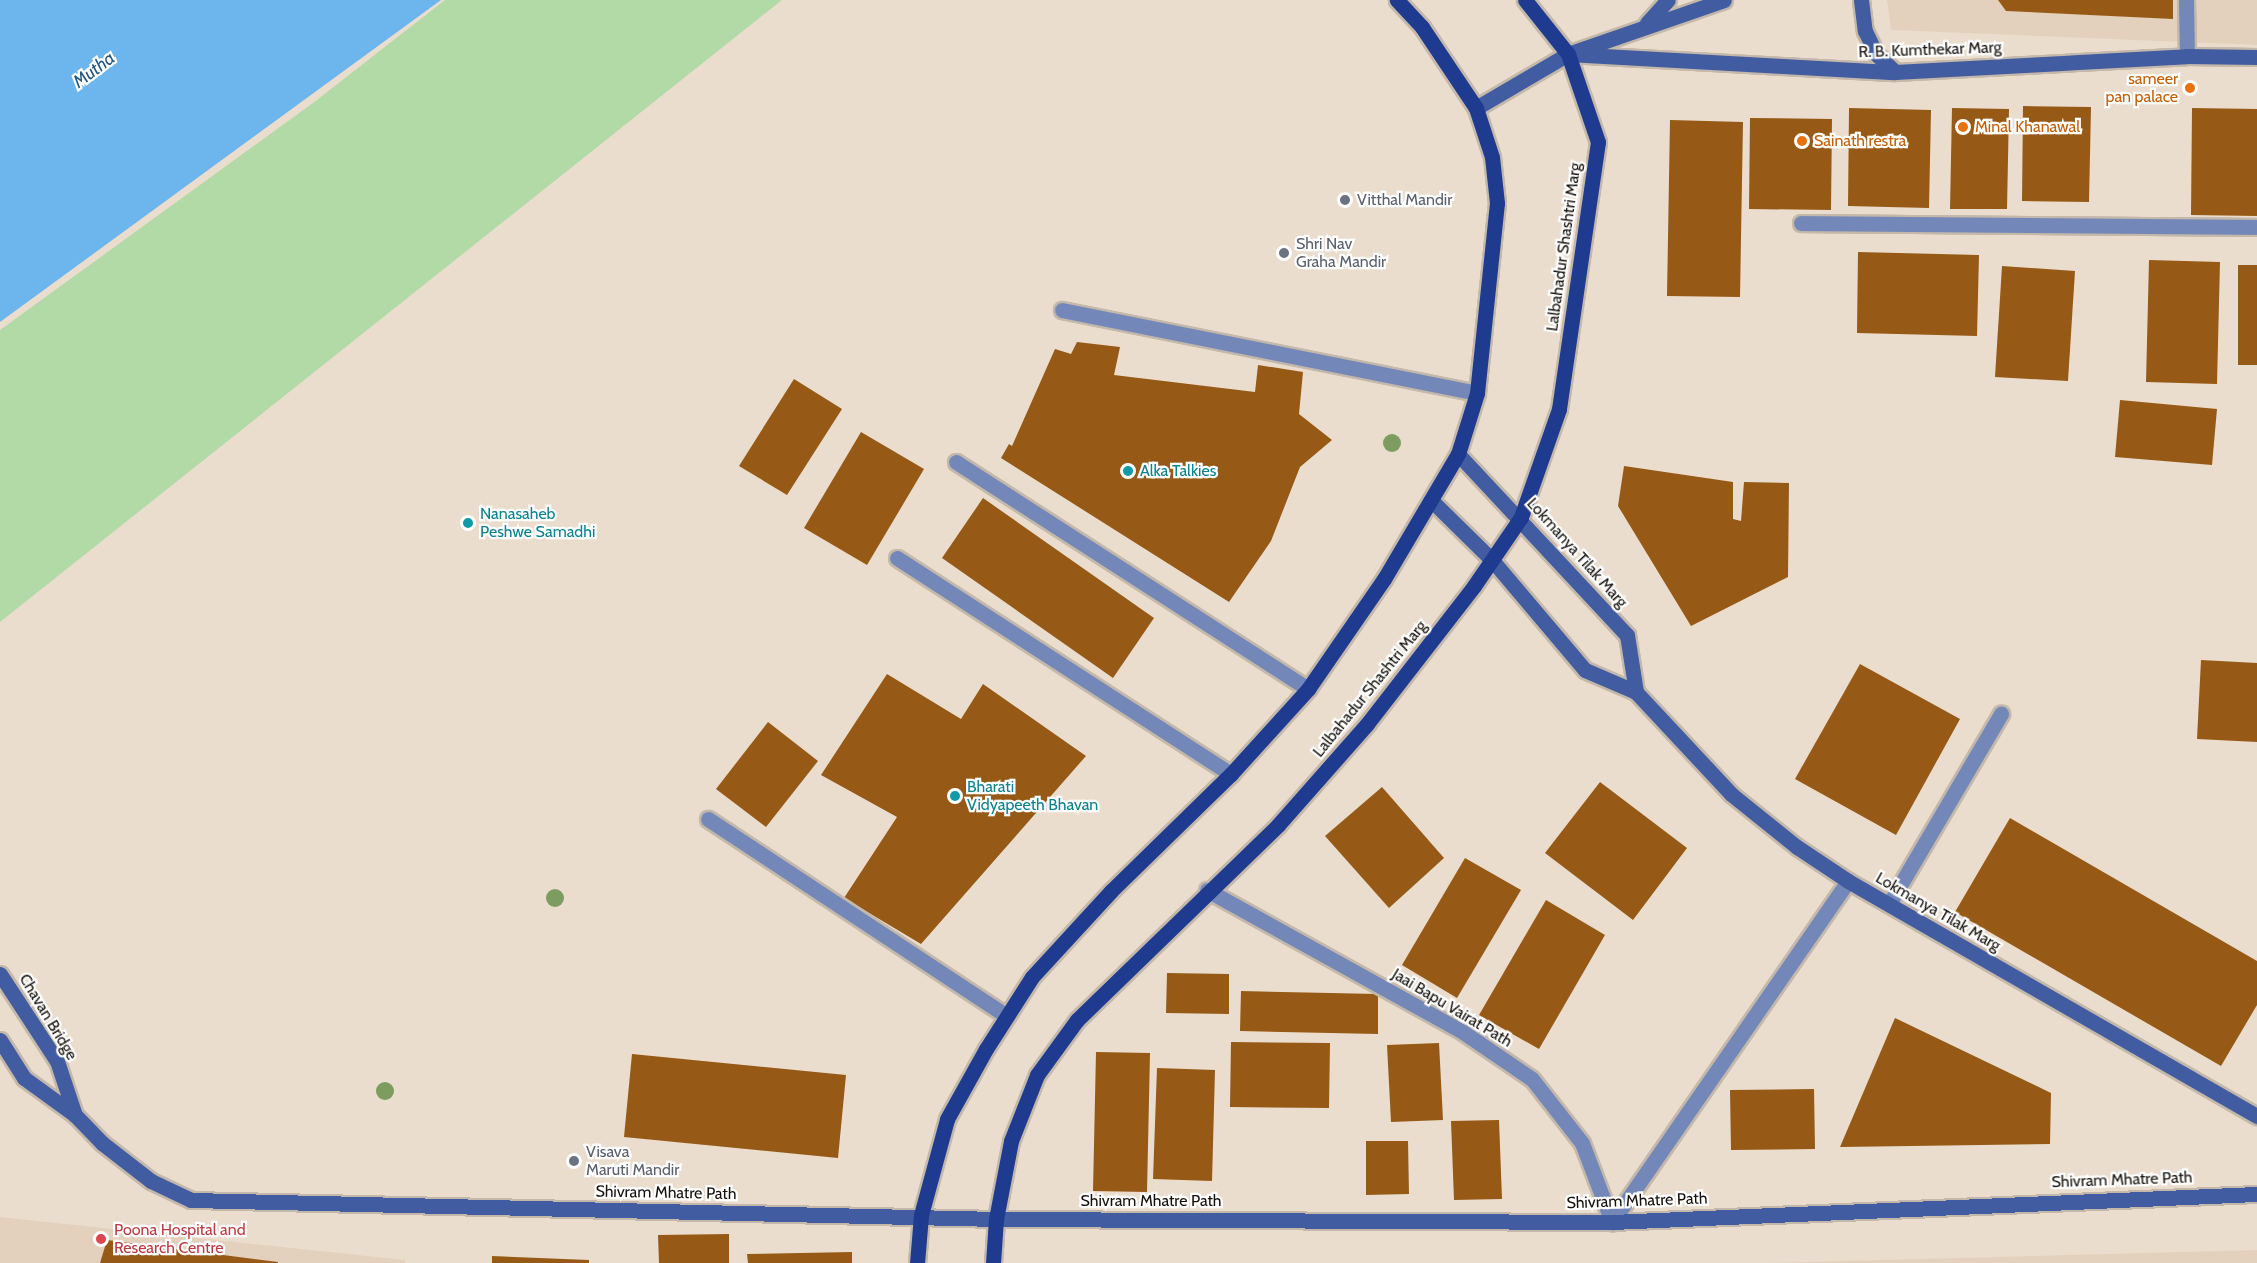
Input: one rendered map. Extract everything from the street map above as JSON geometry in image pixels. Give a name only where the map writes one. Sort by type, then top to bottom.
[{"type":"main road","points":[[917,1263],[921,1215],[947,1119],[1032,977],[1111,891],[1231,774],[1308,689],[1384,579],[1458,454],[1476,393],[1497,203],[1492,157],[1476,108],[1422,27],[1397,0]]},
{"type":"main road","name":"Lalbahadur Shashtri Marg","points":[[993,1263],[996,1219],[1011,1141],[1037,1075],[1077,1020],[1207,890],[1278,825],[1367,724],[1492,560],[1521,517],[1559,409],[1598,142],[1568,54],[1525,0]]},
{"type":"street","points":[[1647,23],[1668,0]]},
{"type":"street","points":[[1476,108],[1568,54],[1647,23],[1724,0]]},
{"type":"street","points":[[1861,0],[1865,30],[1875,54],[1895,72]]},
{"type":"street","points":[[2186,0],[2187,57]]},
{"type":"street","name":"R. B. Kumthekar Marg","points":[[1568,54],[1895,72],[2187,57],[2257,57]]},
{"type":"street","points":[[1801,223],[2257,227]]},
{"type":"street","points":[[1062,310],[1476,393]]},
{"type":"street","name":"Lokmanya Tilak Marg","points":[[1458,454],[1521,517],[1627,635],[1636,692]]},
{"type":"street","points":[[956,462],[1308,689]]},
{"type":"street","name":"Lokmanya Tilak Marg","points":[[1431,500],[1492,560],[1585,670],[1636,692],[1731,794],[1797,847],[1848,881],[2255,1111]]},
{"type":"street","points":[[897,558],[1231,774]]},
{"type":"street","points":[[1889,904],[2001,714]]},
{"type":"street","points":[[708,819],[1007,1016]]},
{"type":"street","points":[[1612,1222],[1848,881]]},
{"type":"street","name":"Jaai Bapu Vairat Path","points":[[1207,890],[1463,1032],[1532,1079],[1582,1143],[1612,1222]]},
{"type":"street","name":"Chavan Bridge","points":[[0,974],[57,1061],[75,1115]]},
{"type":"street","points":[[0,1040],[24,1078],[75,1115]]},
{"type":"street","name":"Shivram Mhatre Path","points":[[75,1115],[102,1143],[151,1181],[190,1200],[921,1215],[996,1219],[1612,1222],[2257,1194]]},
{"type":"shaded area","points":[[1887,0],[2257,0],[2257,45],[1891,30]]},
{"type":"shaded area","name":"Poona Hospital and Research Centre","points":[[0,1217],[405,1260],[405,1263],[0,1263]]},
{"type":"shaded area","points":[[2257,1250],[2257,1263],[1768,1263]]},
{"type":"green space","points":[[445,0],[782,0],[0,622],[0,330],[313,103]]},
{"type":"water","name":"Mutha","points":[[0,0],[441,0],[0,322]]},
{"type":"building","points":[[1998,0],[2173,0],[2173,19],[2006,11]]},
{"type":"building","points":[[2023,106],[2091,107],[2089,202],[2022,201]]},
{"type":"building","points":[[1849,108],[1931,110],[1929,208],[1848,206]]},
{"type":"building","points":[[1952,108],[2009,109],[2007,209],[1950,209]]},
{"type":"building","points":[[2192,108],[2257,109],[2257,216],[2191,215]]},
{"type":"building","points":[[1750,118],[1832,119],[1831,210],[1749,209]]},
{"type":"building","points":[[1670,120],[1743,122],[1740,297],[1667,296]]},
{"type":"building","points":[[1858,252],[1979,255],[1977,336],[1857,333]]},
{"type":"building","points":[[2149,260],[2220,262],[2217,384],[2146,382]]},
{"type":"building","points":[[2238,265],[2257,265],[2257,365],[2238,365]]},
{"type":"building","points":[[2002,266],[2075,271],[2068,381],[1995,377]]},
{"type":"building","points":[[1077,342],[1120,347],[1114,375],[1255,392],[1258,365],[1303,372],[1299,414],[1332,440],[1300,467],[1271,541],[1229,602],[1001,458],[1009,444],[1012,446],[1055,349],[1071,354]]},
{"type":"building","points":[[794,379],[842,409],[787,495],[739,466]]},
{"type":"building","points":[[2120,400],[2217,409],[2212,465],[2115,457]]},
{"type":"building","points":[[861,432],[924,469],[867,565],[804,528]]},
{"type":"building","points":[[1624,466],[1733,482],[1733,519],[1741,521],[1744,482],[1789,483],[1788,577],[1691,626],[1618,506]]},
{"type":"building","points":[[983,498],[1154,618],[1113,678],[942,558]]},
{"type":"building","points":[[2201,660],[2257,663],[2257,742],[2197,739]]},
{"type":"building","points":[[1860,664],[1960,719],[1896,835],[1795,779]]},
{"type":"building","name":"Bharati Vidyapeeth Bhavan","points":[[887,674],[961,719],[983,684],[1086,756],[921,944],[844,898],[897,817],[821,775]]},
{"type":"building","points":[[768,722],[818,761],[766,827],[716,789]]},
{"type":"building","points":[[1600,782],[1687,848],[1633,920],[1545,853]]},
{"type":"building","points":[[1382,787],[1444,858],[1389,908],[1325,836]]},
{"type":"building","points":[[2010,818],[2257,961],[2257,1005],[2221,1066],[1955,912]]},
{"type":"building","points":[[1465,858],[1521,890],[1457,998],[1402,965]]},
{"type":"building","points":[[1546,900],[1605,935],[1539,1049],[1479,1015]]},
{"type":"building","points":[[1167,973],[1229,974],[1229,1014],[1166,1013]]},
{"type":"building","points":[[1241,991],[1378,994],[1378,1034],[1240,1031]]},
{"type":"building","points":[[1895,1018],[2051,1093],[2050,1144],[1840,1147]]},
{"type":"building","points":[[1231,1042],[1330,1043],[1329,1108],[1230,1107]]},
{"type":"building","points":[[1439,1043],[1443,1120],[1391,1122],[1387,1045]]},
{"type":"building","points":[[1096,1052],[1150,1053],[1147,1192],[1093,1191]]},
{"type":"building","points":[[632,1054],[846,1075],[838,1158],[624,1137]]},
{"type":"building","points":[[1157,1068],[1215,1070],[1212,1181],[1153,1179]]},
{"type":"building","points":[[1814,1089],[1815,1149],[1731,1150],[1730,1090]]},
{"type":"building","points":[[1499,1120],[1502,1199],[1454,1200],[1451,1121]]},
{"type":"building","points":[[1366,1141],[1408,1141],[1409,1194],[1366,1195]]},
{"type":"building","points":[[729,1234],[729,1263],[659,1263],[658,1235]]},
{"type":"building","points":[[107,1240],[278,1262],[278,1263],[100,1263]]},
{"type":"building","points":[[852,1252],[852,1263],[748,1263],[747,1254]]},
{"type":"building","points":[[492,1256],[589,1260],[589,1263],[492,1263]]},
{"type":"place","name":"sameer pan palace","points":[[2190,88]]},
{"type":"place","name":"Minal Khanawal","points":[[1963,127]]},
{"type":"place","name":"Sainath restra","points":[[1802,141]]},
{"type":"place","name":"Vitthal Mandir","points":[[1345,200]]},
{"type":"place","name":"Shri Nav Graha Mandir","points":[[1284,253]]},
{"type":"place","name":"Alka Talkies","points":[[1128,471]]},
{"type":"place","name":"Nanasaheb Peshwe Samadhi","points":[[468,523]]},
{"type":"place","name":"Bharati Vidyapeeth Bhavan","points":[[955,796]]},
{"type":"place","name":"Visava Maruti Mandir","points":[[574,1161]]},
{"type":"place","name":"Poona Hospital and Research Centre","points":[[101,1239]]}]
